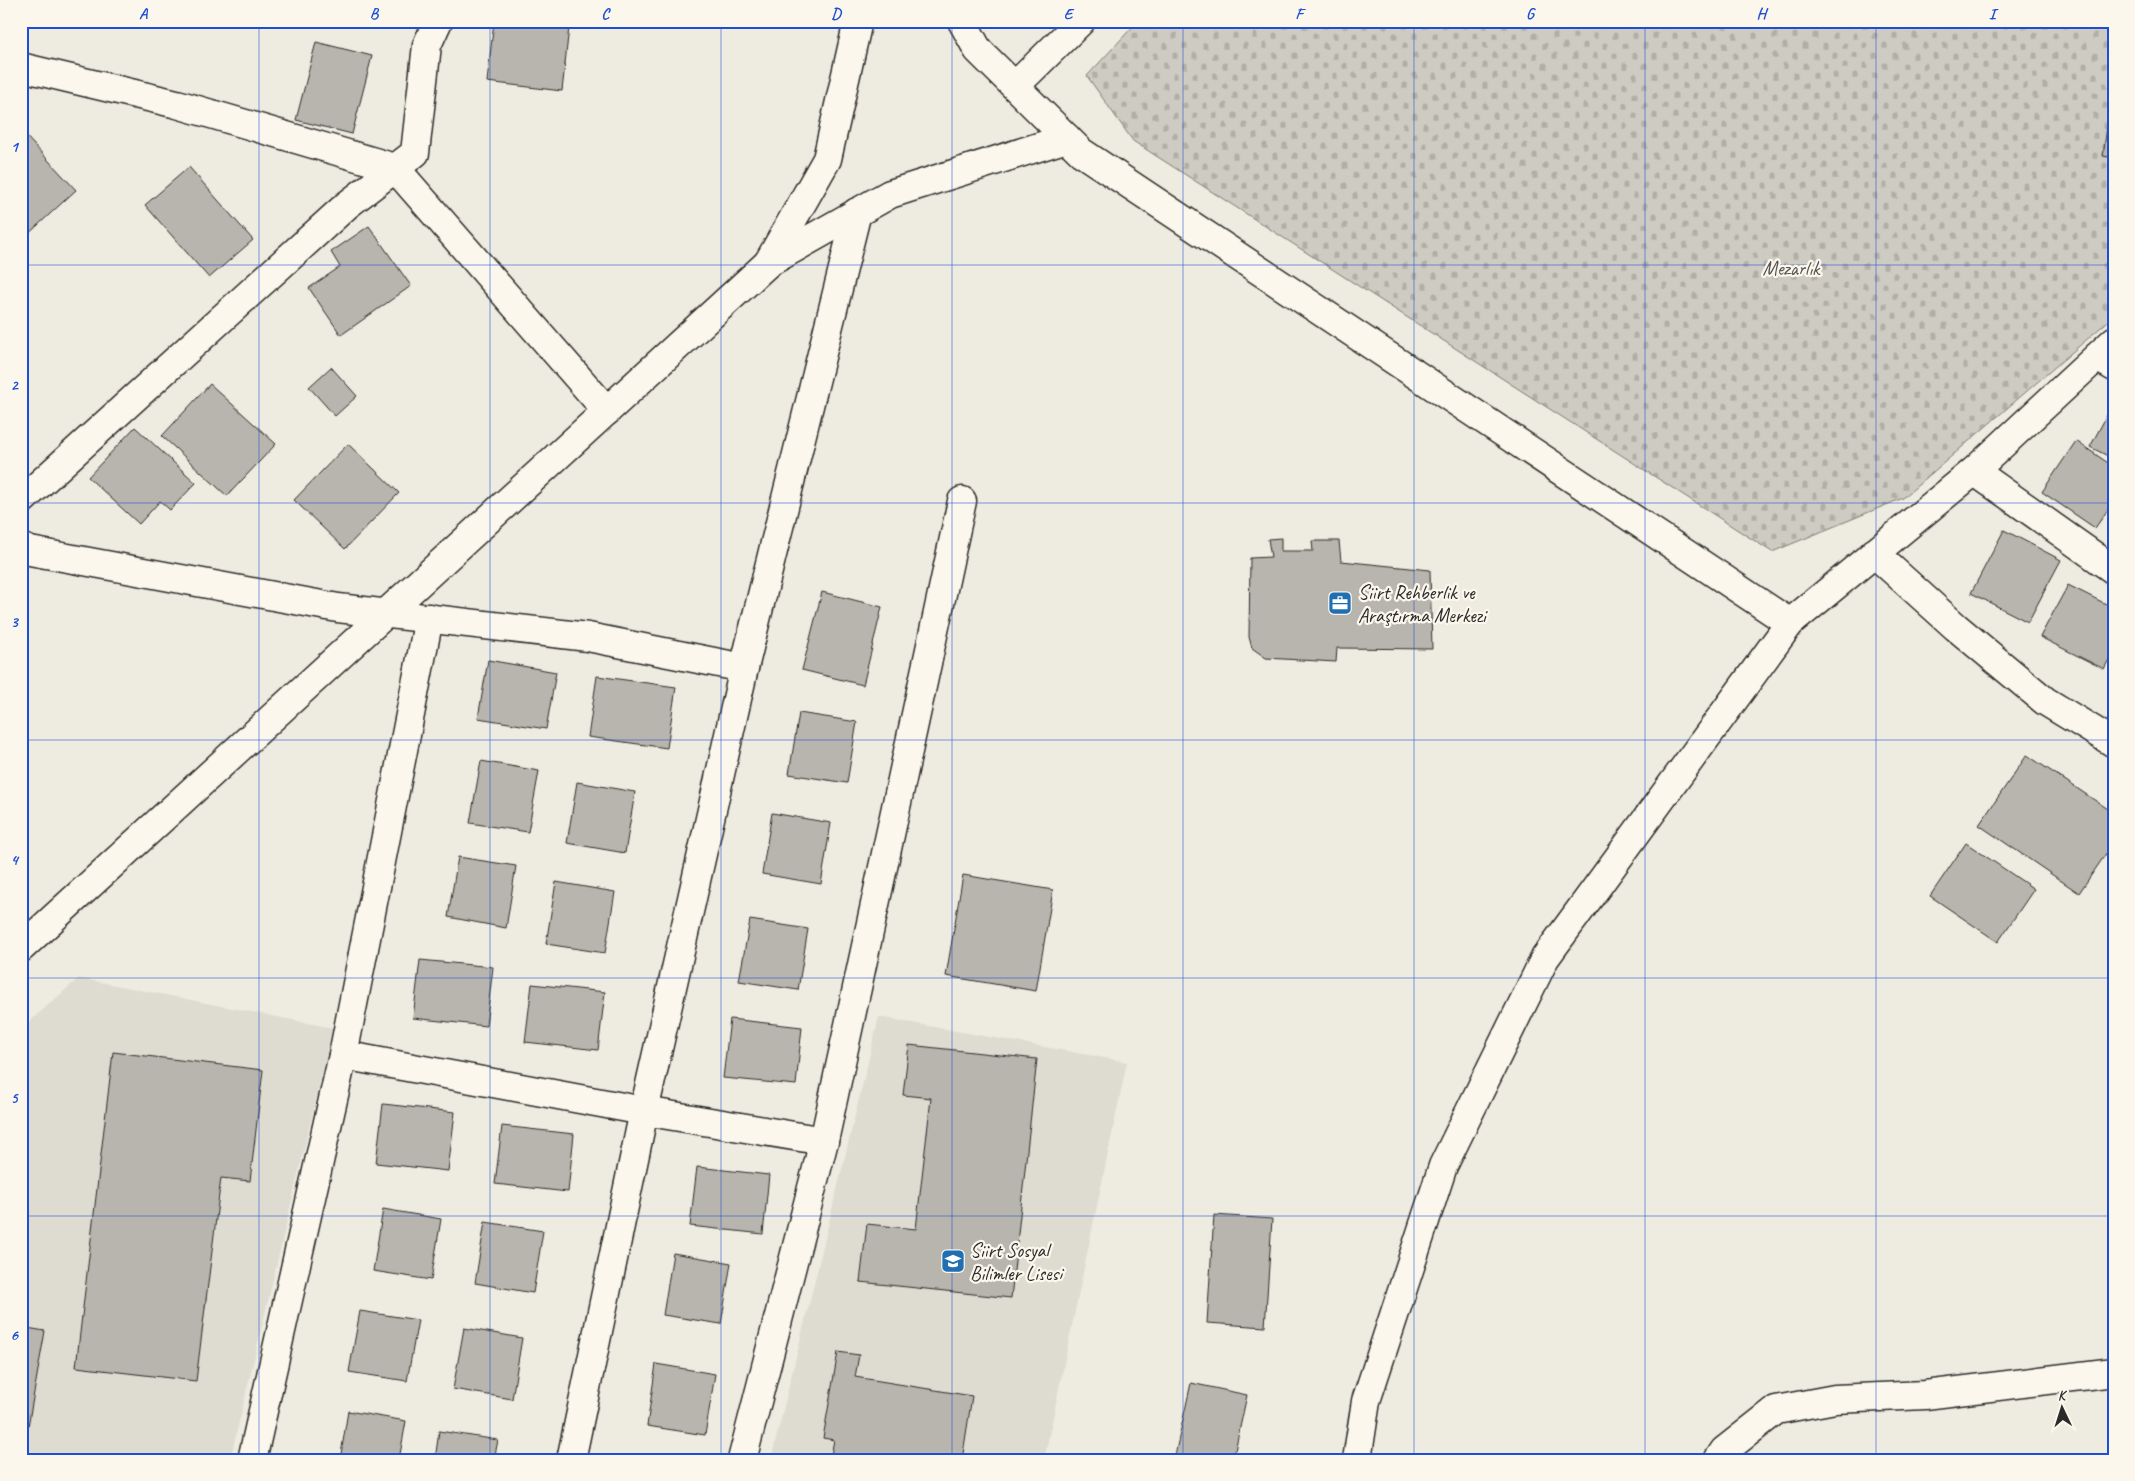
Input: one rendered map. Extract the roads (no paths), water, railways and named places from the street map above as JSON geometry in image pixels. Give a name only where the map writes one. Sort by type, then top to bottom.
[{"type":"street","points":[[21,502],[347,205],[415,153],[427,45],[438,21]]},
{"type":"street","points":[[768,263],[827,159],[858,21]]},
{"type":"street","points":[[962,21],[978,50],[1081,152],[1790,623]]},
{"type":"street","points":[[1015,86],[1081,21]]},
{"type":"street","points":[[21,68],[177,104],[395,168],[607,411]]},
{"type":"street","points":[[21,948],[768,263],[890,194],[1067,138]]},
{"type":"street","points":[[571,1460],[644,1111],[744,668],[857,212]]},
{"type":"street","points":[[1357,1460],[1366,1401],[1443,1166],[1545,958],[1790,623],[1974,471],[2108,355]]},
{"type":"street","points":[[1974,471],[2114,570]]},
{"type":"street","points":[[742,1460],[824,1141],[962,501]]},
{"type":"street","points":[[21,547],[30,551],[338,608],[588,637],[744,668]]},
{"type":"street","points":[[1874,553],[1956,627],[2045,701],[2114,743]]},
{"type":"street","points":[[252,1460],[343,1055],[429,618]]},
{"type":"street","points":[[343,1055],[644,1111],[824,1141]]},
{"type":"street","points":[[1718,1460],[1724,1451],[1776,1410],[1835,1399],[1925,1395],[2114,1372]]},
{"type":"place","name":"Siirt Rehberlik ve Araştırma Merkezi","points":[[1340,603]]},
{"type":"place","name":"Siirt Sosyal Bilimler Lisesi","points":[[953,1261]]},
{"type":"park label","name":"Mezarlık","points":[[1791,268]]}]
